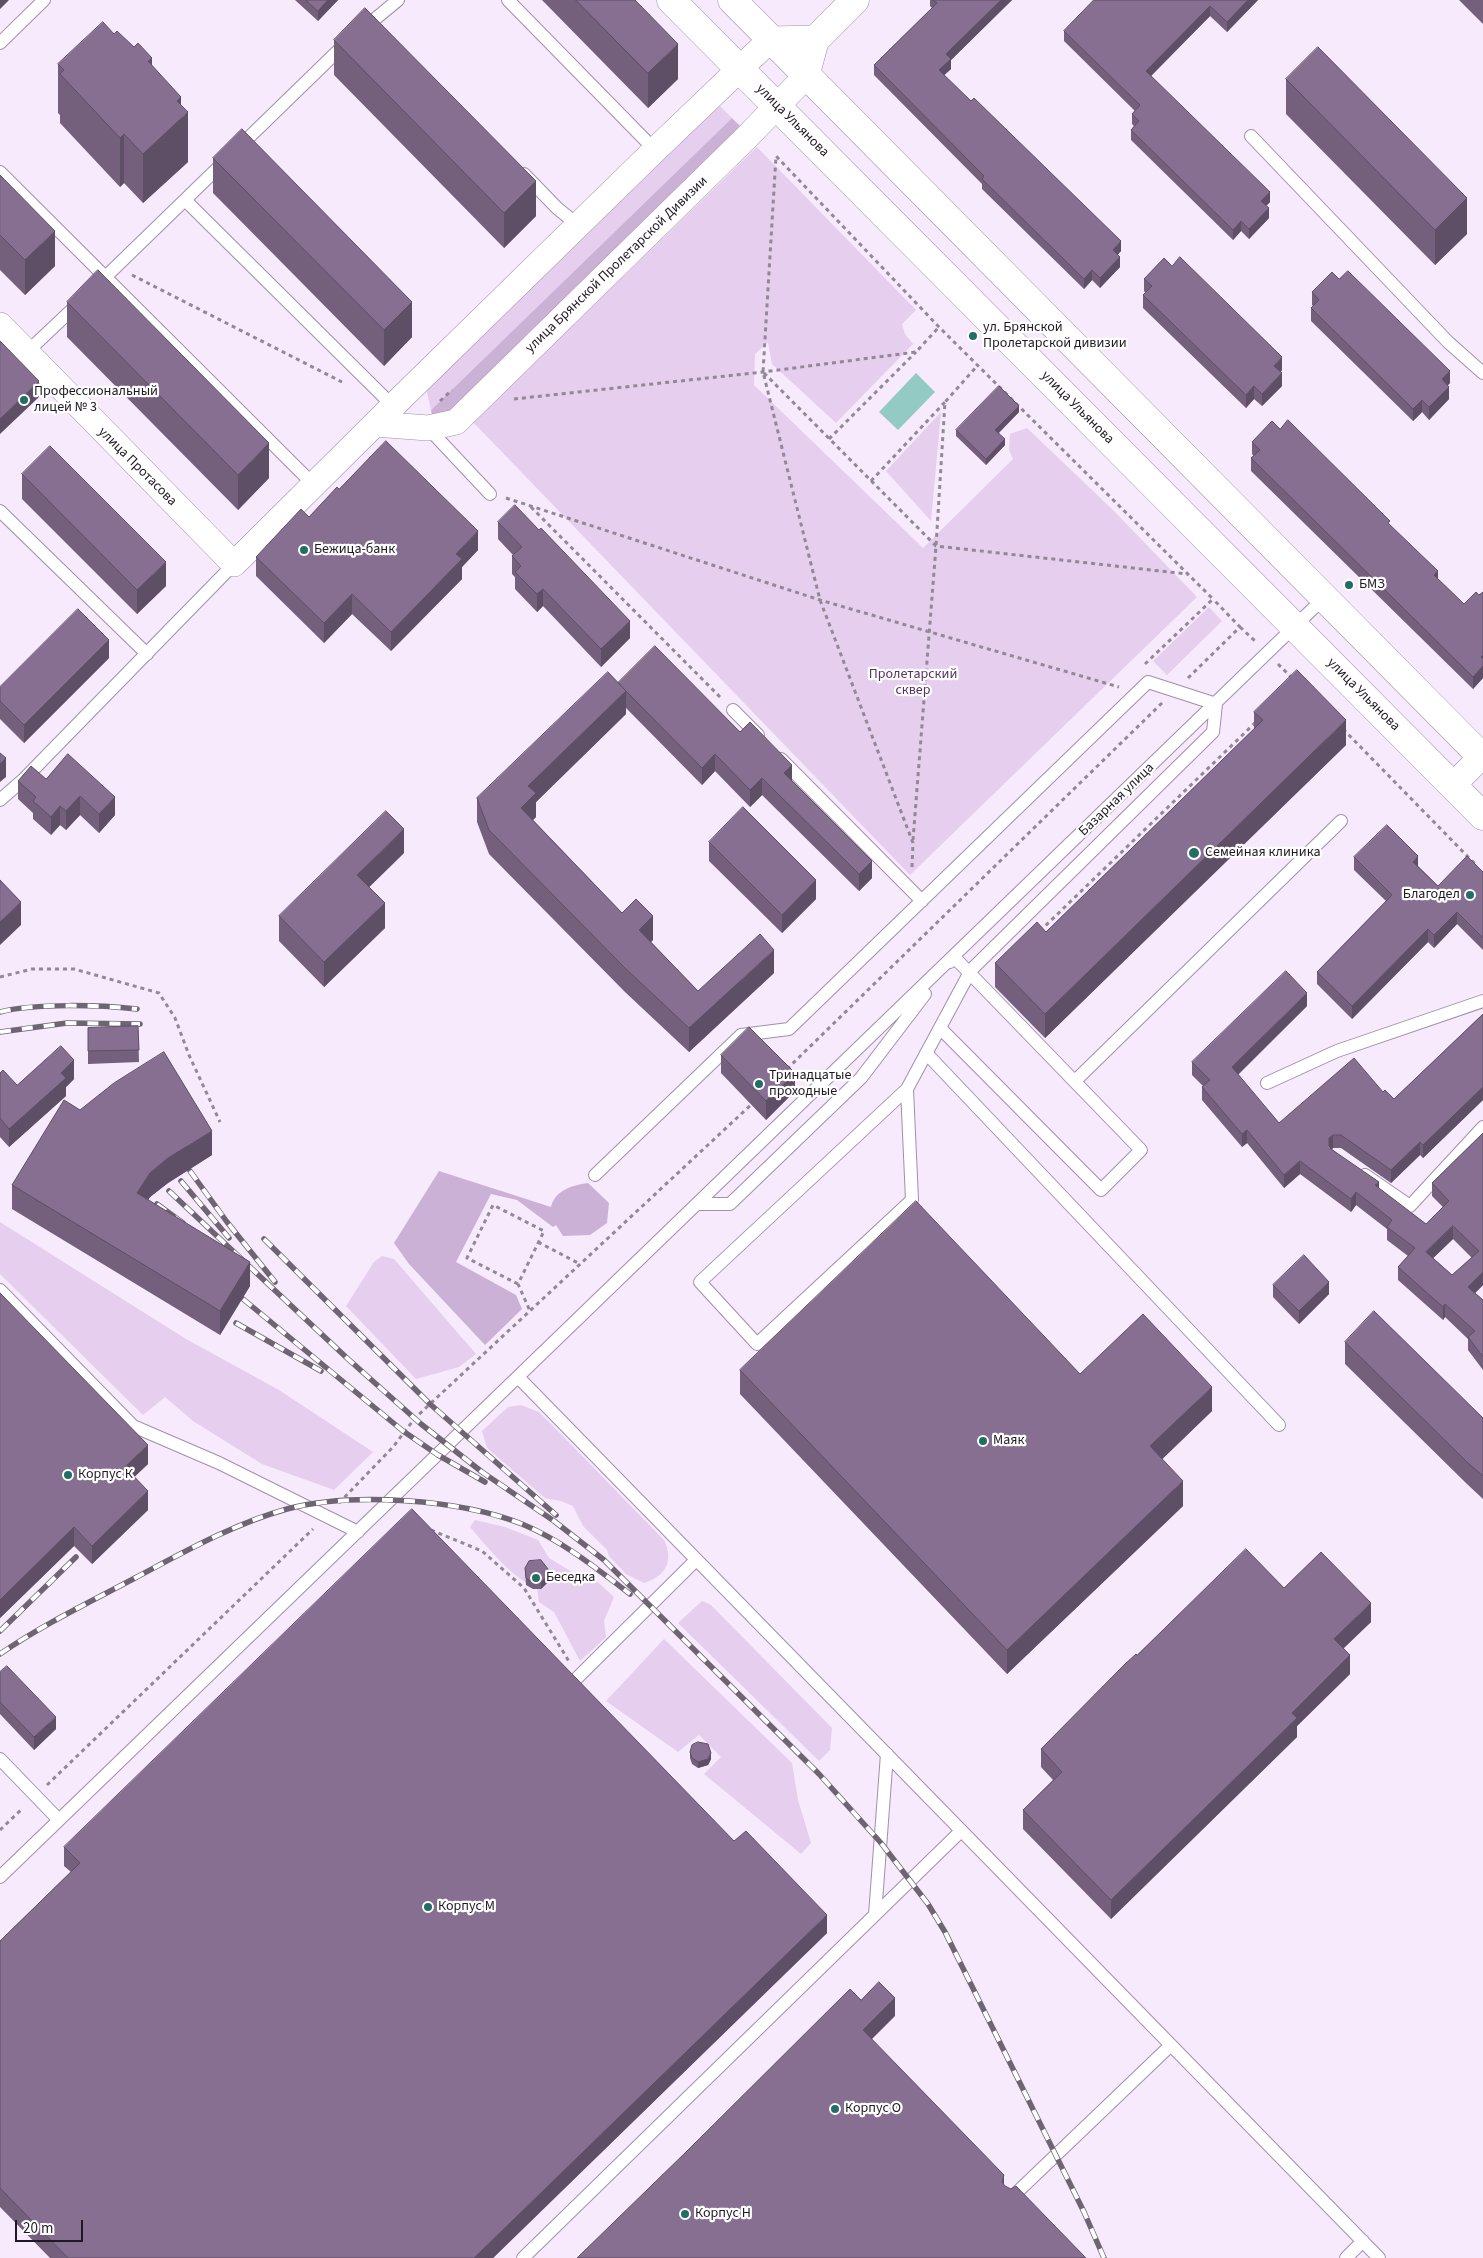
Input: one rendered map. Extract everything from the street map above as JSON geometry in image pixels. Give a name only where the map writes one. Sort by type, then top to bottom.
[{"type":"main road","name":"улица Ульянова","points":[[671,0],[1483,816]]},
{"type":"main road","points":[[732,0],[1483,756]]},
{"type":"main road","name":"улица Брянской Пролетарской Дивизии","points":[[817,38],[855,0]]},
{"type":"street","points":[[234,564],[655,150],[771,40],[817,38]]},
{"type":"street","name":"улица Брянской Пролетарской Дивизии","points":[[375,424],[428,428],[456,422],[807,75],[817,38]]},
{"type":"street","name":"улица Протасова","points":[[0,326],[234,564]]},
{"type":"street","points":[[1453,785],[1483,756]]},
{"type":"lane","points":[[0,43],[44,0]]},
{"type":"lane","points":[[26,353],[332,55],[379,22],[398,0]]},
{"type":"lane","points":[[508,0],[655,150]]},
{"type":"lane","points":[[1251,136],[1448,342],[1483,373]]},
{"type":"lane","points":[[516,166],[557,208],[579,226]]},
{"type":"lane","points":[[0,172],[107,276],[314,485]]},
{"type":"lane","points":[[185,200],[393,406]]},
{"type":"lane","points":[[428,428],[490,494]]},
{"type":"lane","points":[[0,511],[147,654]]},
{"type":"lane","points":[[0,800],[24,779],[234,564]]},
{"type":"lane","name":"Базарная улица","points":[[0,1877],[908,1002],[1324,598]]},
{"type":"lane","points":[[596,1175],[741,1035],[789,1029],[1148,682],[1216,704],[1213,732],[969,973],[907,1089],[700,1282],[757,1344],[912,1200],[907,1089]]},
{"type":"lane","points":[[733,710],[922,901]]},
{"type":"lane","points":[[1075,1081],[1341,822]]},
{"type":"lane","points":[[698,1204],[730,1204],[827,1111],[861,1078],[954,957],[1141,1150],[1101,1190],[940,1028]]},
{"type":"lane","points":[[1268,1083],[1337,1050],[1483,1001]]},
{"type":"lane","points":[[926,1053],[1279,1425]]},
{"type":"lane","points":[[1351,1165],[1410,1206],[1483,1127]]},
{"type":"lane","points":[[0,1290],[133,1426],[219,1463],[358,1532]]},
{"type":"lane","points":[[518,1377],[1379,2258]]},
{"type":"lane","points":[[574,1682],[696,1560]]},
{"type":"lane","points":[[875,1915],[887,1754]]},
{"type":"lane","points":[[0,1759],[59,1820]]},
{"type":"lane","points":[[523,2258],[961,1831]]},
{"type":"lane","points":[[1010,2199],[1171,2045]]},
{"type":"lane","points":[[1346,2258],[1363,2241]]},
{"type":"path","points":[[913,843],[820,600],[763,372],[776,156],[978,365],[1297,682]]},
{"type":"path","points":[[116,267],[345,384]]},
{"type":"path","points":[[829,438],[940,326]]},
{"type":"path","points":[[475,404],[763,372],[916,352]]},
{"type":"path","points":[[871,481],[978,365]]},
{"type":"path","points":[[763,372],[936,546],[1188,574]]},
{"type":"path","points":[[911,889],[945,402]]},
{"type":"path","points":[[490,494],[820,600],[1121,687],[1114,694]]},
{"type":"path","points":[[530,506],[733,710]]},
{"type":"path","points":[[1142,667],[1213,599]]},
{"type":"path","points":[[1175,690],[1240,627]]},
{"type":"path","points":[[787,1070],[1165,700],[1137,692]]},
{"type":"path","points":[[1040,931],[1261,717]]},
{"type":"path","points":[[1341,727],[1479,869]]},
{"type":"path","points":[[0,977],[32,969],[74,968],[159,993],[175,1018],[189,1055],[220,1122]]},
{"type":"path","points":[[0,1830],[326,1516],[392,1447],[415,1418],[757,1099]]},
{"type":"path","points":[[518,1284],[544,1231],[493,1205],[467,1258],[518,1284],[530,1311]]},
{"type":"path","points":[[538,1242],[580,1264]]},
{"type":"path","points":[[426,1530],[436,1531],[482,1551],[524,1588],[570,1663]]},
{"type":"green space","points":[[717,103],[732,118],[431,410],[425,384]]},
{"type":"green space","name":"Пролетарский сквер","points":[[757,147],[916,310],[902,324],[905,334],[913,344],[836,423],[772,364],[768,342],[755,354],[754,385],[923,548],[1013,459],[1009,450],[1010,434],[1027,428],[1113,510],[1197,597],[910,875],[473,422]]},
{"type":"green space","points":[[941,412],[931,521],[886,471]]},
{"type":"green space","points":[[1209,607],[1222,621],[1167,675],[1153,661]]},
{"type":"green space","points":[[0,1222],[186,1339],[279,1390],[373,1452],[334,1490],[262,1464],[193,1421],[165,1397],[143,1415],[0,1274]]},
{"type":"green space","points":[[382,1256],[394,1259],[476,1354],[459,1367],[416,1379],[346,1306],[374,1262]]},
{"type":"green space","points":[[521,1405],[539,1412],[664,1540],[668,1561],[663,1572],[644,1583],[626,1574],[609,1556],[607,1550],[583,1526],[573,1506],[561,1501],[545,1498],[487,1448],[482,1431],[508,1407]]},
{"type":"green space","points":[[475,1520],[505,1527],[538,1540],[549,1558],[572,1572],[590,1575],[614,1597],[604,1621],[606,1637],[580,1661],[554,1612],[539,1602],[537,1589],[509,1570],[493,1553],[470,1527]]},
{"type":"green space","points":[[702,1601],[711,1605],[832,1728],[830,1750],[819,1761],[678,1623]]},
{"type":"green space","points":[[664,1639],[792,1763],[798,1800],[811,1843],[801,1854],[704,1774],[721,1757],[699,1735],[678,1752],[606,1701]]},
{"type":"shaded area","points":[[732,118],[745,131],[452,415],[433,420],[431,410]]},
{"type":"shaded area","points":[[916,373],[935,392],[898,430],[879,412]]},
{"type":"shaded area","points":[[439,1171],[551,1207],[556,1196],[565,1189],[588,1183],[609,1203],[607,1223],[590,1235],[563,1236],[556,1225],[553,1227],[517,1200],[491,1194],[456,1262],[516,1295],[522,1309],[485,1345],[409,1264],[394,1243]]},
{"type":"building","points":[[306,0],[328,0],[318,11]]},
{"type":"building","points":[[576,0],[635,0],[678,44],[648,73]]},
{"type":"building","points":[[933,0],[1001,0],[946,54],[951,59],[939,70],[971,101],[974,98],[1121,241],[1113,250],[1120,257],[1100,278],[1092,270],[1084,279],[982,179],[984,176],[874,65],[937,3]]},
{"type":"building","points":[[1094,0],[1248,0],[1227,22],[1210,6],[1146,71],[1270,192],[1261,201],[1269,208],[1249,229],[1241,221],[1233,230],[1131,130],[1139,121],[1132,114],[1140,105],[1064,31]]},
{"type":"building","points":[[365,8],[536,181],[504,213],[334,40]]},
{"type":"building","points":[[103,22],[114,34],[117,31],[134,47],[138,43],[152,58],[148,61],[181,97],[177,101],[188,112],[143,154],[124,134],[120,138],[60,74],[64,70],[58,64]]},
{"type":"building","points":[[1318,47],[1467,198],[1435,230],[1286,79]]},
{"type":"building","points":[[242,129],[412,302],[384,330],[213,158]]},
{"type":"building","points":[[0,175],[55,231],[25,260],[0,235]]},
{"type":"building","points":[[1180,257],[1282,357],[1274,366],[1282,373],[1262,394],[1254,386],[1246,395],[1143,295],[1152,286],[1144,279],[1164,258],[1172,266]]},
{"type":"building","points":[[98,270],[269,443],[238,475],[67,302]]},
{"type":"building","points":[[1348,271],[1450,371],[1442,379],[1449,387],[1429,407],[1422,400],[1413,409],[1311,308],[1319,300],[1312,292],[1332,272],[1339,279]]},
{"type":"building","points":[[0,341],[39,381],[0,419]]},
{"type":"building","points":[[999,386],[1019,406],[995,430],[1005,439],[986,459],[956,430]]},
{"type":"building","points":[[1288,420],[1390,521],[1388,523],[1438,571],[1434,575],[1464,604],[1476,592],[1479,595],[1483,592],[1483,655],[1481,657],[1483,659],[1483,666],[1473,677],[1251,458],[1260,450],[1252,442],[1272,421],[1280,429]]},
{"type":"building","points":[[386,441],[478,531],[456,554],[462,559],[391,632],[352,594],[324,623],[256,557],[301,509],[309,517],[337,487],[339,489]]},
{"type":"building","points":[[50,446],[166,562],[137,590],[22,474]]},
{"type":"building","points":[[515,505],[539,530],[541,528],[630,621],[601,649],[543,589],[537,594],[515,572],[521,566],[512,556],[522,547],[498,522]]},
{"type":"building","points":[[78,609],[109,640],[24,725],[0,701],[0,687]]},
{"type":"building","points":[[655,646],[740,732],[750,722],[792,765],[784,773],[872,861],[859,874],[762,778],[750,790],[715,754],[702,768],[618,683]]},
{"type":"building","points":[[1297,670],[1346,720],[1045,1014],[995,963],[1037,922],[1046,932],[1263,720],[1254,712]]},
{"type":"building","points":[[608,672],[626,691],[528,786],[536,793],[521,808],[622,913],[636,899],[653,916],[639,930],[698,991],[760,934],[774,950],[689,1028],[625,968],[489,830],[477,798]]},
{"type":"building","points":[[0,753],[6,758],[0,764]]},
{"type":"building","points":[[68,754],[115,797],[99,814],[80,796],[66,811],[60,806],[51,817],[33,801],[36,797],[18,781],[31,766],[46,779]]},
{"type":"building","points":[[743,807],[816,880],[782,915],[709,842]]},
{"type":"building","points":[[386,811],[404,829],[357,875],[385,903],[324,962],[279,916]]},
{"type":"building","points":[[1387,825],[1418,856],[1413,862],[1438,886],[1467,856],[1483,872],[1483,938],[1457,912],[1434,935],[1428,929],[1352,1006],[1317,972],[1392,895],[1354,857]]},
{"type":"building","points":[[0,880],[21,902],[0,922]]},
{"type":"building","points":[[1286,971],[1307,993],[1232,1067],[1279,1123],[1354,1058],[1383,1092],[1385,1090],[1394,1099],[1483,1014],[1483,1087],[1423,1145],[1420,1142],[1391,1170],[1341,1135],[1333,1135],[1329,1138],[1329,1145],[1331,1149],[1379,1182],[1375,1185],[1426,1224],[1449,1201],[1432,1183],[1483,1133],[1483,1272],[1468,1287],[1483,1300],[1483,1357],[1468,1337],[1475,1331],[1445,1304],[1443,1307],[1398,1267],[1415,1248],[1387,1227],[1392,1220],[1356,1192],[1351,1199],[1300,1161],[1284,1175],[1247,1130],[1242,1134],[1202,1087],[1210,1080],[1192,1062]],"holes":[[[1453,1226],[1479,1251],[1452,1275],[1426,1252]]]},
{"type":"building","points":[[138,1026],[139,1050],[88,1051],[88,1028]]},
{"type":"building","points":[[749,1027],[795,1073],[766,1101],[721,1055]]},
{"type":"building","points":[[61,1046],[74,1060],[61,1073],[66,1078],[9,1129],[0,1118],[0,1073],[3,1070],[17,1085]]},
{"type":"building","points":[[164,1052],[212,1131],[168,1158],[150,1173],[137,1193],[250,1262],[220,1311],[12,1185],[64,1100],[80,1110],[114,1083]]},
{"type":"building","name":"Маяк","points":[[916,1201],[1080,1374],[1143,1314],[1212,1387],[1150,1446],[1183,1481],[1007,1650],[740,1370]]},
{"type":"building","points":[[1304,1255],[1329,1282],[1299,1311],[1273,1285]]},
{"type":"building","name":"Корпус К","points":[[0,1293],[148,1445],[125,1467],[148,1491],[92,1546],[74,1527],[0,1600]]},
{"type":"building","points":[[1374,1311],[1483,1418],[1483,1476],[1345,1342]]},
{"type":"building","name":"Корпус М","points":[[412,1509],[734,1841],[746,1831],[827,1915],[474,2258],[68,2258],[0,2188],[0,1941],[80,1863],[64,1847]]},
{"type":"building","points":[[1246,1549],[1284,1588],[1321,1552],[1371,1603],[1334,1639],[1350,1655],[1292,1713],[1297,1718],[1111,1900],[1023,1810],[1062,1772],[1041,1749],[1125,1664],[1137,1655]]},
{"type":"building","name":"Беседка","points":[[541,1560],[548,1569],[547,1577],[541,1582],[533,1583],[526,1578],[525,1568],[529,1561]]},
{"type":"building","points":[[7,1666],[56,1717],[34,1737],[0,1702],[0,1672]]},
{"type":"building","points":[[698,1742],[708,1744],[711,1753],[708,1759],[698,1762],[692,1758],[690,1752],[692,1745]]},
{"type":"building","name":"Корпус О","points":[[879,1982],[895,1998],[863,2030],[1004,2175],[1002,2182],[1005,2186],[1011,2189],[1016,2186],[1086,2258],[577,2258],[850,1989],[861,2000]]},
{"type":"railway","points":[[0,1012],[31,1007],[68,1006],[137,1009]]},
{"type":"railway","points":[[0,1032],[67,1023],[140,1024]]},
{"type":"railway","points":[[190,1171],[227,1222],[275,1282]]},
{"type":"railway","points":[[181,1181],[229,1238]]},
{"type":"railway","points":[[169,1191],[348,1359],[421,1424],[482,1472],[554,1521],[604,1560],[819,1774],[881,1843],[928,1904],[945,1932],[1084,2212],[1104,2258]]},
{"type":"railway","points":[[157,1204],[183,1223]]},
{"type":"railway","points":[[264,1239],[430,1404],[556,1515]]},
{"type":"railway","points":[[243,1299],[403,1431],[438,1455],[485,1482]]},
{"type":"railway","points":[[236,1323],[321,1371]]},
{"type":"railway","points":[[0,1654],[66,1614],[190,1549],[247,1522],[287,1509],[342,1501],[405,1501],[437,1504],[496,1515],[522,1524],[551,1538],[578,1555],[630,1594]]},
{"type":"railway","points":[[0,1631],[76,1557]]},
{"type":"place","name":"ул. Брянской Пролетарской дивизии","points":[[973,336]]},
{"type":"place","name":"Профессиональный лицей № 3","points":[[24,400]]},
{"type":"place","name":"Бежица-банк","points":[[304,550]]},
{"type":"place","name":"БМЗ","points":[[1349,585]]},
{"type":"place","name":"Семейная клиника","points":[[1194,853]]},
{"type":"place","name":"Благодел","points":[[1470,895]]},
{"type":"place","name":"Тринадцатые проходные","points":[[759,1084]]},
{"type":"place","name":"Маяк","points":[[983,1441]]},
{"type":"place","name":"Корпус К","points":[[68,1475]]},
{"type":"place","name":"Беседка","points":[[536,1578]]},
{"type":"place","name":"Корпус М","points":[[428,1907]]},
{"type":"place","name":"Корпус О","points":[[835,2109]]},
{"type":"place","name":"Корпус Н","points":[[685,2214]]}]
